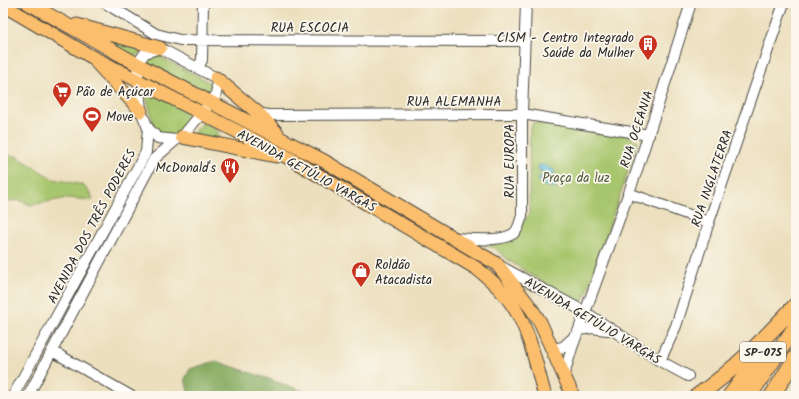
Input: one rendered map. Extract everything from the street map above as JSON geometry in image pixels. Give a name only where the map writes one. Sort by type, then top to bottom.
[{"type":"highway","points":[[697,396],[733,369],[758,347],[796,304]]},
{"type":"highway","name":"SP-075","points":[[730,396],[796,308]]},
{"type":"highway","name":"SP-075","points":[[749,396],[796,326]]},
{"type":"highway","points":[[772,396],[796,357]]},
{"type":"highway","points":[[778,396],[784,375]]},
{"type":"main road","name":"AVENIDA GETÚLIO VARGAS","points":[[28,3],[52,18],[137,64],[206,108],[476,268],[501,288],[522,320],[528,335],[545,396]]},
{"type":"main road","name":"AVENIDA GETÚLIO VARGAS","points":[[3,5],[90,56],[138,80],[287,142],[324,161],[497,264],[532,308],[552,349],[565,382],[573,396]]},
{"type":"main road","points":[[52,18],[160,48]]},
{"type":"main road","points":[[90,56],[141,111]]},
{"type":"main road","points":[[216,78],[258,113],[287,142]]},
{"type":"main road","points":[[179,138],[290,158]]},
{"type":"main road","points":[[501,288],[513,296],[530,322],[540,345],[552,349]]},
{"type":"street","name":"RUA ESCOCIA","points":[[105,3],[156,34],[180,40],[525,40]]},
{"type":"street","points":[[125,3],[125,14]]},
{"type":"street","points":[[198,68],[202,60],[203,3]]},
{"type":"street","name":"RUA EUROPA","points":[[455,238],[502,238],[510,236],[516,231],[522,216],[522,114],[526,3]]},
{"type":"street","name":"RUA OCEANIA","points":[[565,382],[566,368],[649,135],[691,3]]},
{"type":"street","name":"RUA INGLATERRA","points":[[660,361],[676,326],[709,222],[784,3]]},
{"type":"street","points":[[137,64],[145,53],[160,48],[216,78]]},
{"type":"street","name":"AVENIDA DOS TRÊS PODERES","points":[[13,396],[146,152],[148,128],[141,111],[137,64]]},
{"type":"street","name":"AVENIDA DOS TRÊS PODERES","points":[[28,396],[154,159],[179,138],[206,108],[216,93],[216,78]]},
{"type":"street","name":"RUA ALEMANHA","points":[[258,113],[268,115],[522,114],[649,135]]},
{"type":"street","points":[[148,128],[158,138],[179,138]]},
{"type":"street","points":[[628,193],[709,222]]},
{"type":"street","name":"AVENIDA GETÚLIO VARGAS","points":[[497,264],[585,312],[660,361],[688,376]]},
{"type":"street","points":[[579,330],[592,328],[615,333]]},
{"type":"street","name":"RUA OCEANIA","points":[[552,349],[562,347],[579,330]]},
{"type":"street","points":[[52,351],[131,396]]},
{"type":"green space","points":[[108,40],[144,50],[136,56],[106,41]]},
{"type":"green space","points":[[156,55],[211,83],[213,87],[212,96],[145,62]]},
{"type":"green space","points":[[154,92],[192,117],[184,128],[176,135],[162,135],[155,131],[146,94],[155,98]]},
{"type":"green space","points":[[204,122],[218,131],[219,141],[193,134]]},
{"type":"green space","name":"Praça da luz","points":[[534,122],[630,136],[633,140],[638,141],[585,298],[580,302],[574,302],[508,260],[495,248],[478,242],[496,242],[524,221],[529,214],[530,127]]},
{"type":"green space","points":[[3,150],[6,155],[16,156],[53,179],[83,185],[91,194],[93,200],[67,198],[31,205],[19,200],[3,202]]},
{"type":"green space","points":[[216,361],[318,396],[189,396],[185,379],[190,369]]},
{"type":"water","points":[[544,165],[555,171],[554,175],[549,176],[557,182],[556,188],[544,186],[539,182],[539,177],[545,176],[545,173],[539,170],[538,166]]},
{"type":"place","name":"CISM - Centro Integrado Saúde da Mulher","points":[[648,61]]},
{"type":"place","name":"Pão de Açúcar","points":[[62,108]]},
{"type":"place","name":"Move","points":[[92,133]]},
{"type":"place","name":"McDonald's","points":[[230,184]]},
{"type":"place","name":"Roldão Atacadista","points":[[361,288]]}]
